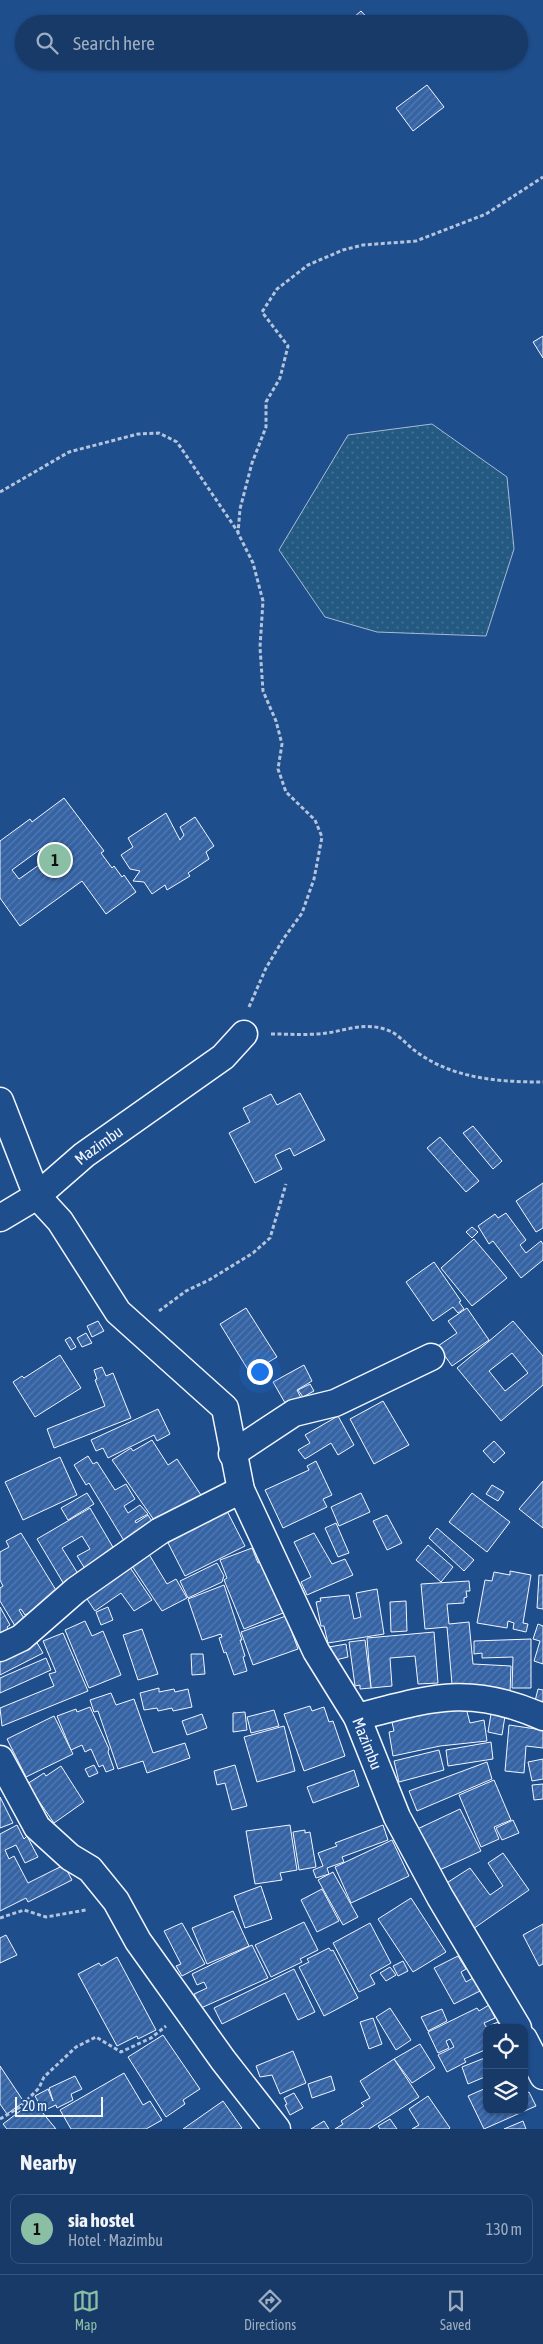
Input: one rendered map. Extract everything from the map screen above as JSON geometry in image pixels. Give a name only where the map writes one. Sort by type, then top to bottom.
[{"type":"street","name":"Mazimbu","points":[[0,1218],[37,1196],[84,1155],[223,1057],[244,1034]]},
{"type":"street","points":[[0,1101],[37,1196]]},
{"type":"street","name":"Mazimbu","points":[[37,1196],[60,1220],[118,1312],[225,1408],[232,1454],[241,1490],[316,1651],[357,1717],[397,1817],[440,1897],[516,2024]]},
{"type":"street","points":[[232,1454],[294,1412],[336,1403],[431,1357]]},
{"type":"street","points":[[0,1648],[21,1638],[76,1590],[160,1531],[241,1490]]},
{"type":"street","points":[[357,1717],[432,1698],[472,1696],[524,1709],[543,1718]]},
{"type":"street","points":[[0,1759],[37,1827],[70,1857],[90,1869],[116,1901],[138,1941],[223,2060],[278,2129]]},
{"type":"street","points":[[528,2047],[543,2076]]},
{"type":"path","points":[[238,533],[240,509],[252,463],[266,427],[266,402],[280,378],[288,346],[262,312],[277,289],[308,265],[344,250],[363,244],[416,241],[486,214],[543,176]]},
{"type":"path","points":[[0,492],[69,452],[138,434],[159,433],[177,442],[238,533],[253,563],[263,601],[260,647],[263,691],[276,721],[282,744],[278,769],[286,792],[315,820],[322,837],[314,879],[302,913],[266,968],[249,1006],[244,1034],[318,1034],[346,1028],[374,1027],[392,1032],[418,1054],[460,1074],[486,1079],[543,1082]]},
{"type":"path","points":[[137,1328],[186,1290],[209,1280],[253,1253],[270,1238],[286,1184]]},
{"type":"path","points":[[0,1918],[24,1910],[46,1917],[92,1909],[116,1901]]},
{"type":"path","points":[[0,2118],[20,2107],[39,2088],[44,2077],[76,2047],[96,2037],[120,2052],[151,2038],[187,2008]]},
{"type":"shaded area","points":[[432,424],[507,477],[514,549],[486,636],[377,632],[325,617],[279,550],[348,435]]},
{"type":"building","points":[[361,11],[365,15],[356,15]]},
{"type":"building","points":[[427,85],[444,107],[413,131],[396,108]]},
{"type":"building","points":[[543,336],[543,358],[533,342]]},
{"type":"building","points":[[64,798],[104,851],[101,853],[112,868],[114,866],[122,877],[124,875],[136,892],[106,914],[82,881],[20,926],[0,898],[0,841],[30,819],[32,822]],"holes":[[[42,848],[49,858],[19,879],[12,870]]]},
{"type":"building","points":[[166,813],[180,840],[184,835],[180,827],[195,817],[214,846],[206,852],[209,859],[188,873],[190,876],[167,890],[165,885],[152,894],[144,882],[133,881],[140,871],[130,869],[121,855],[133,847],[128,838]]},
{"type":"building","points":[[300,1093],[325,1140],[294,1156],[290,1148],[275,1155],[282,1169],[255,1183],[229,1133],[250,1122],[243,1108],[271,1094],[277,1105]]},
{"type":"building","points":[[473,1126],[502,1161],[493,1169],[463,1133]]},
{"type":"building","points":[[440,1137],[479,1181],[466,1192],[427,1148]]},
{"type":"building","points":[[543,1183],[543,1228],[536,1232],[516,1201]]},
{"type":"building","points":[[506,1213],[526,1240],[520,1245],[526,1253],[541,1241],[543,1244],[543,1260],[521,1278],[493,1241],[489,1244],[478,1226],[495,1214],[498,1218]]},
{"type":"building","points":[[472,1227],[478,1232],[472,1238],[466,1232]]},
{"type":"building","points":[[474,1239],[507,1278],[472,1306],[441,1268]]},
{"type":"building","points":[[434,1262],[461,1301],[459,1302],[464,1309],[458,1313],[453,1307],[433,1321],[406,1282]]},
{"type":"building","points":[[246,1308],[277,1357],[250,1373],[220,1324]]},
{"type":"building","points":[[467,1308],[489,1340],[452,1366],[438,1346],[457,1333],[448,1321]]},
{"type":"building","points":[[98,1321],[104,1331],[92,1337],[87,1326]]},
{"type":"building","points":[[513,1321],[543,1356],[543,1385],[501,1421],[457,1368]],"holes":[[[512,1353],[528,1373],[505,1391],[489,1371]]]},
{"type":"building","points":[[86,1333],[92,1343],[82,1347],[77,1338]]},
{"type":"building","points":[[70,1337],[76,1347],[71,1350],[65,1340]]},
{"type":"building","points":[[60,1355],[81,1388],[35,1417],[13,1382],[22,1376],[24,1378]]},
{"type":"building","points":[[304,1365],[312,1381],[297,1390],[302,1400],[288,1408],[273,1382]]},
{"type":"building","points":[[102,1367],[106,1376],[113,1373],[131,1418],[54,1448],[47,1429],[105,1406],[95,1380],[97,1379],[94,1370]]},
{"type":"building","points":[[310,1384],[314,1391],[303,1397],[298,1390]]},
{"type":"building","points":[[383,1401],[409,1445],[374,1464],[350,1419]]},
{"type":"building","points":[[158,1409],[170,1434],[157,1441],[154,1435],[108,1458],[103,1448],[96,1451],[91,1440]]},
{"type":"building","points":[[338,1416],[354,1445],[338,1455],[331,1443],[305,1459],[298,1450],[310,1443],[305,1435]]},
{"type":"building","points":[[152,1440],[168,1465],[177,1459],[203,1498],[172,1518],[168,1512],[154,1520],[112,1460],[131,1448],[133,1451]]},
{"type":"building","points":[[494,1441],[505,1453],[494,1463],[483,1451]]},
{"type":"building","points":[[88,1456],[93,1464],[97,1462],[115,1490],[126,1484],[135,1499],[124,1506],[128,1513],[140,1505],[148,1514],[135,1521],[136,1523],[148,1515],[155,1526],[126,1544],[89,1483],[86,1485],[74,1465]]},
{"type":"building","points":[[60,1457],[77,1495],[23,1520],[5,1482]]},
{"type":"building","points":[[316,1461],[332,1495],[323,1499],[327,1507],[283,1528],[265,1490],[309,1470],[307,1466]]},
{"type":"building","points":[[543,1481],[543,1528],[519,1509]]},
{"type":"building","points":[[492,1485],[504,1492],[498,1501],[486,1494]]},
{"type":"building","points":[[87,1493],[94,1504],[68,1520],[61,1508]]},
{"type":"building","points":[[361,1493],[370,1512],[339,1526],[331,1507]]},
{"type":"building","points":[[472,1493],[510,1522],[487,1552],[449,1522]]},
{"type":"building","points":[[90,1508],[117,1554],[87,1572],[77,1556],[90,1549],[82,1536],[62,1548],[80,1577],[65,1586],[37,1539]]},
{"type":"building","points":[[226,1509],[245,1546],[185,1576],[166,1539]]},
{"type":"building","points":[[387,1515],[402,1543],[387,1550],[373,1521]]},
{"type":"building","points":[[336,1523],[349,1553],[338,1557],[325,1528]]},
{"type":"building","points":[[437,1528],[474,1560],[464,1571],[429,1538]]},
{"type":"building","points":[[21,1533],[62,1600],[42,1605],[25,1615],[21,1609],[19,1610],[25,1620],[15,1626],[0,1601],[0,1588],[3,1586],[0,1580],[0,1552],[9,1547],[6,1541]]},
{"type":"building","points":[[314,1533],[332,1564],[345,1559],[353,1575],[307,1595],[301,1582],[311,1577],[294,1542]]},
{"type":"building","points":[[428,1545],[453,1567],[441,1582],[416,1560]]},
{"type":"building","points":[[144,1546],[167,1584],[176,1579],[187,1598],[162,1611],[126,1557]]},
{"type":"building","points":[[252,1548],[258,1563],[262,1561],[283,1613],[244,1629],[224,1580],[227,1578],[220,1560]]},
{"type":"building","points":[[127,1563],[152,1600],[134,1611],[121,1593],[95,1611],[83,1593]]},
{"type":"building","points":[[217,1563],[224,1576],[222,1582],[188,1598],[180,1581]]},
{"type":"building","points":[[510,1571],[531,1575],[523,1623],[528,1624],[526,1632],[513,1629],[514,1623],[508,1621],[507,1628],[477,1623],[485,1580],[492,1581],[494,1572],[510,1575]]},
{"type":"building","points":[[539,1575],[543,1575],[543,1609],[537,1608]]},
{"type":"building","points":[[469,1581],[470,1591],[466,1591],[467,1597],[464,1598],[464,1603],[447,1604],[449,1624],[469,1622],[473,1664],[511,1666],[510,1693],[482,1694],[481,1685],[452,1684],[447,1627],[425,1629],[421,1584]]},
{"type":"building","points":[[224,1585],[242,1640],[240,1640],[247,1671],[234,1675],[219,1638],[222,1637],[221,1634],[202,1640],[188,1599]]},
{"type":"building","points":[[377,1589],[384,1634],[328,1643],[324,1626],[321,1626],[316,1602],[321,1601],[320,1598],[349,1595],[354,1619],[361,1617],[356,1593]]},
{"type":"building","points":[[406,1601],[407,1631],[391,1632],[390,1602]]},
{"type":"building","points":[[0,1607],[10,1625],[7,1627],[8,1629],[0,1633]]},
{"type":"building","points":[[108,1607],[113,1620],[101,1625],[96,1612]]},
{"type":"building","points":[[286,1616],[298,1649],[253,1665],[241,1632]]},
{"type":"building","points":[[85,1621],[92,1636],[103,1631],[121,1675],[89,1688],[65,1630]]},
{"type":"building","points":[[538,1624],[543,1626],[543,1664],[534,1661],[540,1641],[533,1639]]},
{"type":"building","points":[[142,1629],[158,1674],[138,1680],[123,1635]]},
{"type":"building","points":[[434,1632],[438,1683],[418,1684],[415,1656],[390,1658],[392,1686],[371,1688],[367,1638]]},
{"type":"building","points":[[63,1633],[88,1691],[2,1726],[0,1708],[54,1686],[49,1674],[56,1672],[43,1641]]},
{"type":"building","points":[[531,1639],[531,1688],[512,1688],[513,1657],[482,1658],[482,1653],[474,1654],[474,1641]]},
{"type":"building","points":[[365,1640],[371,1688],[360,1689],[360,1685],[355,1686],[349,1642]]},
{"type":"building","points":[[36,1641],[43,1653],[0,1675],[0,1659]]},
{"type":"building","points":[[346,1644],[348,1657],[331,1661],[329,1647]]},
{"type":"building","points":[[191,1654],[203,1654],[205,1674],[192,1675]]},
{"type":"building","points":[[46,1658],[51,1670],[0,1693],[0,1678]]},
{"type":"building","points":[[159,1688],[159,1692],[174,1689],[175,1692],[188,1689],[192,1707],[173,1711],[172,1708],[158,1711],[157,1708],[144,1710],[140,1693]]},
{"type":"building","points":[[538,1689],[543,1690],[543,1703],[535,1701]]},
{"type":"building","points":[[111,1693],[116,1705],[134,1699],[153,1753],[185,1743],[190,1758],[147,1773],[143,1761],[118,1769],[98,1711],[94,1712],[90,1700]]},
{"type":"building","points":[[310,1706],[312,1711],[324,1707],[329,1722],[333,1721],[345,1756],[304,1771],[284,1714]]},
{"type":"building","points":[[90,1707],[109,1749],[108,1752],[114,1769],[106,1772],[103,1765],[99,1767],[91,1749],[85,1752],[82,1745],[71,1750],[57,1716],[76,1709],[77,1712]]},
{"type":"building","points":[[466,1708],[470,1723],[484,1720],[487,1741],[440,1746],[393,1756],[389,1732],[394,1731],[390,1713]]},
{"type":"building","points":[[274,1710],[279,1726],[251,1733],[247,1717]]},
{"type":"building","points":[[245,1712],[247,1730],[233,1732],[233,1713]]},
{"type":"building","points":[[202,1714],[207,1728],[187,1735],[182,1721]]},
{"type":"building","points":[[491,1714],[505,1716],[502,1735],[488,1732]]},
{"type":"building","points":[[54,1716],[73,1754],[26,1777],[7,1739]]},
{"type":"building","points":[[509,1725],[543,1730],[543,1748],[526,1746],[524,1773],[505,1771]]},
{"type":"building","points":[[284,1726],[295,1771],[257,1782],[244,1737]]},
{"type":"building","points":[[491,1742],[493,1759],[448,1766],[446,1750]]},
{"type":"building","points":[[439,1750],[444,1770],[399,1782],[394,1761]]},
{"type":"building","points":[[543,1759],[543,1779],[532,1781],[528,1762]]},
{"type":"building","points":[[487,1762],[492,1779],[417,1811],[409,1791]]},
{"type":"building","points":[[94,1765],[98,1773],[89,1777],[85,1769]]},
{"type":"building","points":[[235,1765],[247,1806],[232,1810],[225,1783],[217,1785],[214,1771]]},
{"type":"building","points":[[61,1766],[84,1802],[54,1823],[27,1784],[44,1773],[46,1776]]},
{"type":"building","points":[[354,1770],[359,1786],[313,1803],[307,1787]]},
{"type":"building","points":[[494,1780],[511,1820],[494,1827],[499,1839],[481,1847],[459,1795]]},
{"type":"building","points":[[543,1784],[543,1799],[534,1800],[532,1785]]},
{"type":"building","points":[[0,1797],[13,1823],[0,1828]]},
{"type":"building","points":[[460,1809],[481,1851],[433,1873],[413,1831]]},
{"type":"building","points":[[513,1820],[519,1833],[502,1840],[496,1828]]},
{"type":"building","points":[[17,1825],[24,1839],[27,1836],[38,1857],[25,1863],[16,1845],[5,1850],[9,1859],[14,1856],[28,1883],[64,1865],[72,1880],[28,1902],[26,1898],[0,1911],[0,1834]]},
{"type":"building","points":[[290,1825],[297,1870],[280,1873],[282,1880],[255,1884],[246,1831]]},
{"type":"building","points":[[383,1825],[388,1840],[342,1857],[344,1862],[327,1868],[329,1874],[316,1878],[313,1870],[323,1866],[318,1853],[337,1846],[335,1843]]},
{"type":"building","points":[[305,1830],[305,1833],[310,1832],[316,1867],[299,1870],[293,1832]]},
{"type":"building","points":[[392,1840],[409,1876],[351,1903],[335,1867]]},
{"type":"building","points":[[503,1853],[529,1890],[470,1931],[458,1915],[464,1910],[445,1884],[470,1868],[490,1895],[503,1886],[488,1863]]},
{"type":"building","points":[[333,1872],[358,1917],[343,1925],[318,1880]]},
{"type":"building","points":[[261,1886],[272,1919],[245,1928],[234,1896]]},
{"type":"building","points":[[322,1889],[339,1921],[317,1932],[301,1900]]},
{"type":"building","points":[[411,1898],[446,1952],[413,1972],[378,1919]]},
{"type":"building","points":[[233,1911],[249,1946],[207,1964],[192,1928]]},
{"type":"building","points":[[304,1922],[318,1950],[300,1959],[302,1962],[271,1977],[255,1945]]},
{"type":"building","points":[[182,1923],[205,1964],[182,1976],[176,1966],[181,1964],[164,1931]]},
{"type":"building","points":[[370,1923],[391,1963],[370,1975],[375,1984],[359,1992],[333,1943]]},
{"type":"building","points":[[543,1924],[543,1964],[539,1966],[523,1935]]},
{"type":"building","points":[[6,1935],[17,1955],[0,1963],[0,1938]]},
{"type":"building","points":[[252,1945],[268,1978],[201,2008],[194,1994],[207,1988],[204,1982],[197,1985],[192,1974]]},
{"type":"building","points":[[329,1948],[331,1951],[333,1950],[358,1998],[324,2016],[299,1967],[309,1962],[307,1959]]},
{"type":"building","points":[[458,1956],[466,1969],[461,1972],[466,1982],[473,1978],[480,1991],[454,2004],[434,1968]]},
{"type":"building","points":[[117,1957],[156,2030],[138,2039],[137,2036],[117,2046],[78,1974],[99,1963],[101,1966]]},
{"type":"building","points":[[403,1961],[408,1971],[398,1976],[393,1966]]},
{"type":"building","points":[[390,1967],[396,1975],[386,1981],[380,1973]]},
{"type":"building","points":[[294,1969],[315,2012],[298,2020],[285,1993],[222,2024],[214,2008]]},
{"type":"building","points":[[489,2005],[495,2018],[483,2024],[483,2051],[464,2059],[466,2062],[447,2072],[438,2055],[454,2047],[450,2039],[446,2041],[449,2048],[438,2053],[428,2032],[477,2008],[479,2011]]},
{"type":"building","points":[[390,2008],[411,2040],[396,2050],[376,2017]]},
{"type":"building","points":[[442,2009],[447,2021],[428,2031],[421,2017]]},
{"type":"building","points":[[373,2018],[382,2044],[369,2049],[360,2022]]},
{"type":"building","points":[[163,2035],[200,2089],[183,2100],[185,2104],[166,2117],[128,2057]]},
{"type":"building","points":[[420,2044],[435,2068],[412,2083],[394,2059]]},
{"type":"building","points":[[293,2051],[306,2083],[280,2094],[272,2075],[260,2077],[256,2066]]},
{"type":"building","points":[[394,2059],[419,2097],[369,2129],[335,2129],[343,2124],[341,2121],[364,2106],[361,2103],[370,2098],[360,2081]]},
{"type":"building","points":[[483,2059],[483,2078],[468,2084],[462,2067]]},
{"type":"building","points":[[0,2066],[24,2102],[7,2114],[0,2104]]},
{"type":"building","points":[[124,2073],[143,2105],[150,2101],[162,2120],[146,2129],[71,2129],[60,2110]]},
{"type":"building","points":[[75,2076],[82,2089],[71,2094],[73,2100],[57,2108],[56,2105],[43,2111],[35,2096],[48,2089],[53,2101],[49,2088]]},
{"type":"building","points":[[331,2076],[335,2090],[312,2098],[308,2084]]},
{"type":"building","points":[[483,2089],[483,2114],[518,2114],[484,2129],[468,2096]]},
{"type":"building","points":[[528,2092],[529,2092],[536,2106],[528,2110]]},
{"type":"building","points":[[294,2093],[303,2108],[290,2115],[284,2098]]},
{"type":"building","points":[[428,2096],[449,2129],[412,2129],[419,2125],[409,2109]]},
{"type":"building","points":[[33,2101],[56,2129],[7,2129],[3,2124]]},
{"type":"building","points":[[223,2101],[242,2128],[183,2129]]},
{"type":"building","points":[[390,2119],[397,2129],[380,2129],[378,2126]]},
{"type":"building","points":[[324,2121],[329,2129],[311,2129]]},
{"type":"building","points":[[523,2121],[526,2129],[504,2129]]},
{"type":"place","name":"sia hostel","points":[[55,860]]}]
